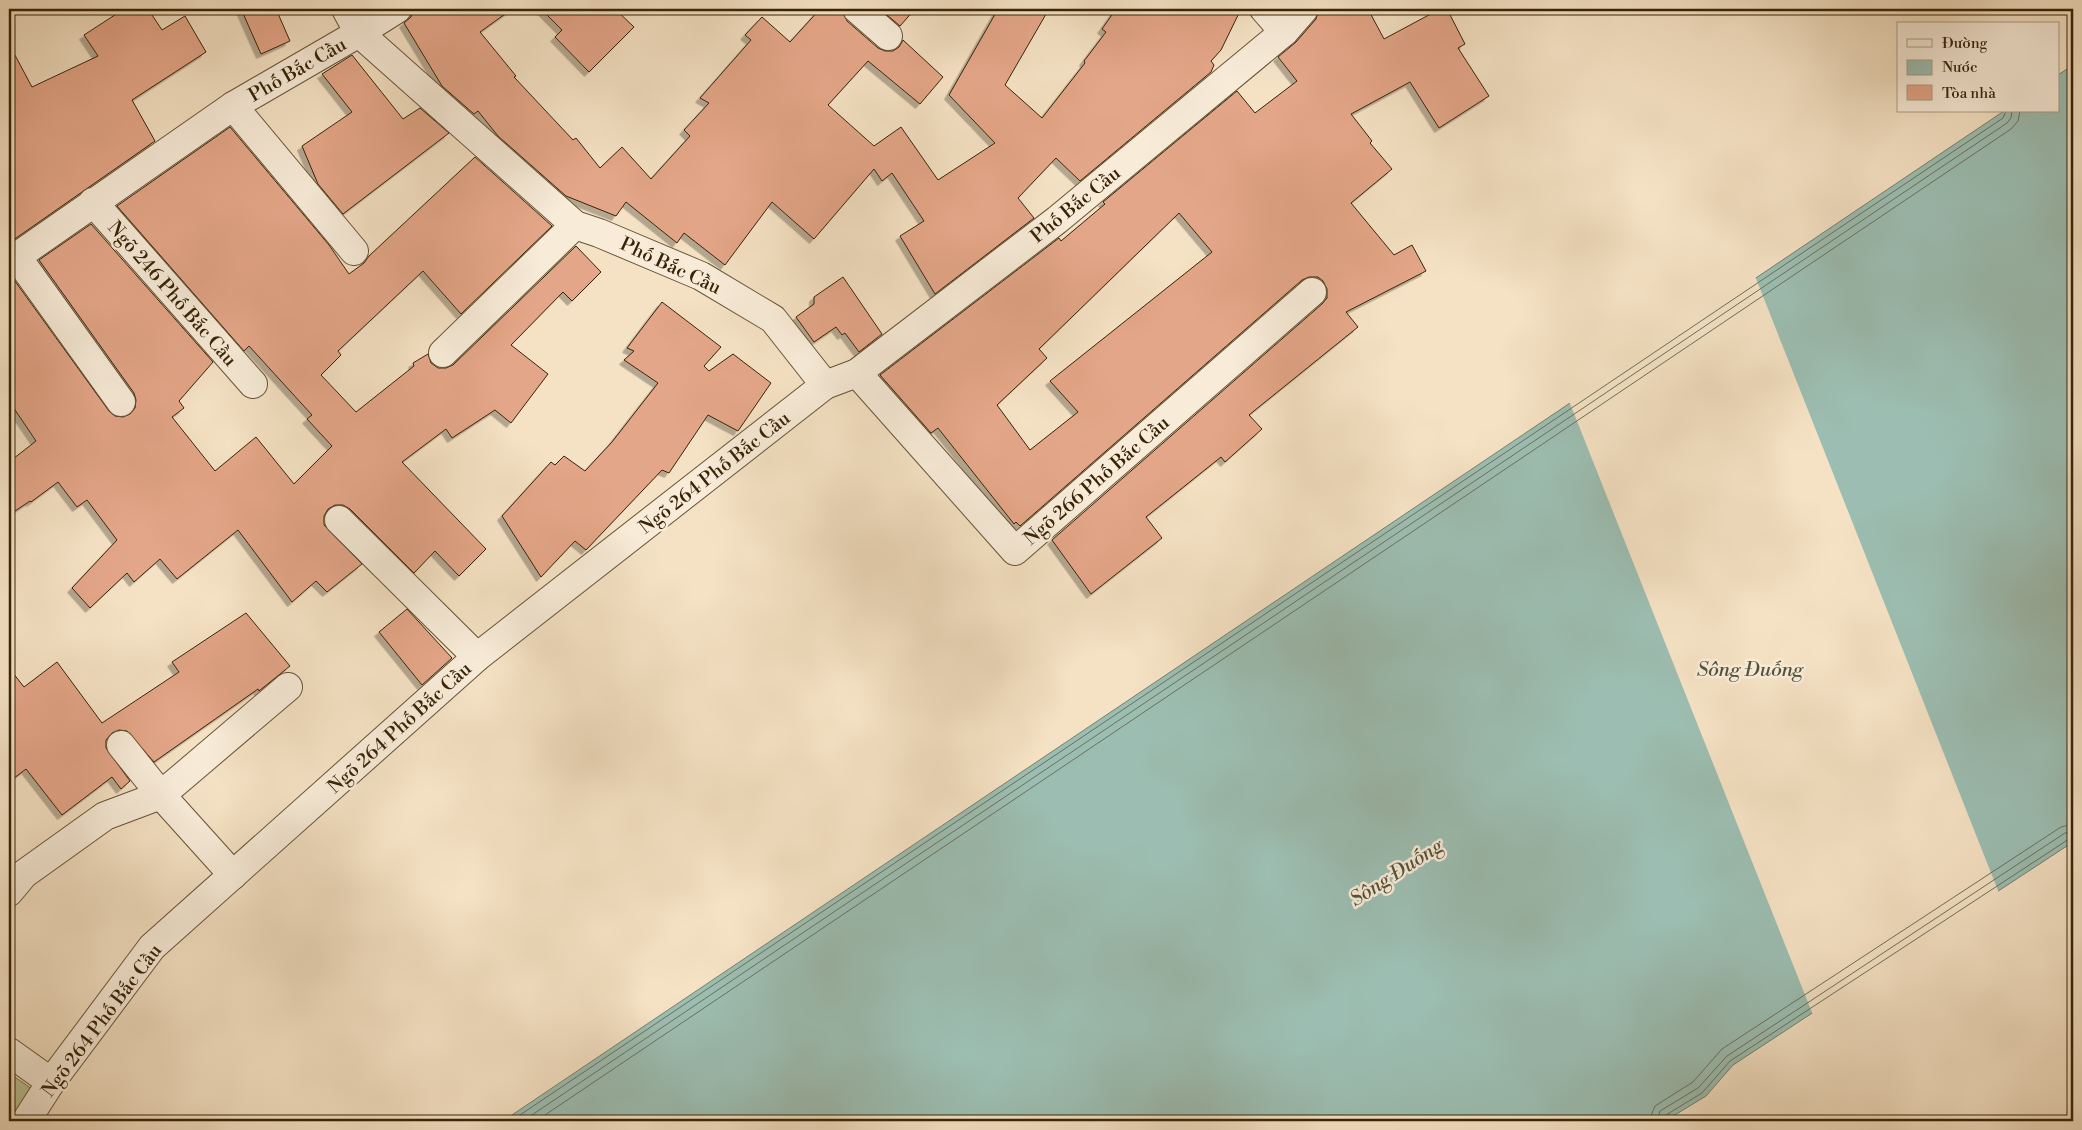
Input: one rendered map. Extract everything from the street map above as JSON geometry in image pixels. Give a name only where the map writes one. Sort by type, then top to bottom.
[{"type":"street","points":[[346,9],[359,33],[397,9]]},
{"type":"street","points":[[857,9],[888,36]]},
{"type":"street","points":[[1264,9],[1284,32]]},
{"type":"street","name":"Phố Bắc Cầu","points":[[13,260],[233,106],[359,33],[574,225],[599,233],[701,276],[773,319],[825,385],[857,373],[1058,220],[1284,32],[1304,9]]},
{"type":"street","points":[[233,106],[354,251]]},
{"type":"street","name":"Ngõ 246 Phố Bắc Cầu","points":[[94,202],[253,384]]},
{"type":"street","points":[[443,352],[574,225]]},
{"type":"street","points":[[13,260],[122,402]]},
{"type":"street","name":"Ngõ 266 Phố Bắc Cầu","points":[[857,373],[1015,551],[1312,292]]},
{"type":"street","name":"Ngõ 264 Phố Bắc Cầu","points":[[26,1121],[51,1082],[152,947],[477,657],[825,385]]},
{"type":"street","points":[[339,520],[477,657]]},
{"type":"street","points":[[9,892],[24,874],[105,816],[161,795],[288,687]]},
{"type":"street","points":[[121,744],[161,795],[233,875]]},
{"type":"street","points":[[9,1052],[51,1082]]},
{"type":"green space","points":[[9,1073],[32,1089],[12,1121],[9,1121]]},
{"type":"water","name":"Sông Đuống","points":[[2073,65],[2073,842],[1733,1065],[1706,1096],[1665,1121],[503,1121],[2003,112],[2060,112],[2060,74]]},
{"type":"pier","points":[[1755,276],[1999,893],[1813,1015],[1569,401]]},
{"type":"building","points":[[124,9],[148,9],[162,30],[185,16],[206,52],[132,100],[155,141],[9,243],[9,44],[32,87],[98,56],[84,35]]},
{"type":"building","points":[[241,9],[276,9],[290,41],[261,54]]},
{"type":"building","points":[[413,9],[512,9],[480,32],[516,76],[514,77],[573,140],[576,138],[600,168],[622,147],[651,179],[690,136],[684,130],[709,103],[700,98],[751,40],[745,35],[762,17],[790,42],[820,9],[842,9],[847,21],[878,48],[885,51],[893,51],[899,47],[903,40],[943,77],[920,104],[868,61],[828,105],[874,146],[901,127],[938,180],[995,143],[949,95],[998,9],[1049,9],[1005,85],[1042,118],[1085,63],[1084,61],[1106,32],[1102,29],[1116,9],[1241,9],[1221,50],[1211,61],[1214,65],[1211,72],[1080,181],[1056,158],[1018,198],[1034,218],[935,294],[900,236],[924,221],[892,173],[882,181],[874,169],[814,239],[772,202],[725,265],[684,233],[677,243],[626,202],[616,216],[566,196],[498,136],[478,111],[474,114],[442,86],[404,23],[411,17]]},
{"type":"building","points":[[541,9],[615,9],[634,27],[589,72],[555,37],[562,30]]},
{"type":"building","points":[[880,9],[915,9],[900,26]]},
{"type":"building","points":[[1319,9],[1368,9],[1384,39],[1440,9],[1447,9],[1465,44],[1458,48],[1489,96],[1439,128],[1410,82],[1351,114],[1372,141],[1370,143],[1392,169],[1351,203],[1394,255],[1412,245],[1426,271],[1346,312],[1358,327],[1249,415],[1262,429],[1225,462],[1221,457],[1146,517],[1162,538],[1091,594],[1052,540],[1322,304],[1327,298],[1327,289],[1323,281],[1318,277],[1309,277],[1302,280],[1020,526],[1016,522],[1014,524],[938,428],[931,433],[880,375],[1059,238],[1061,241],[1105,204],[1103,202],[1237,91],[1255,113],[1297,81],[1278,57],[1296,42],[1316,19]],"holes":[[[1179,213],[1212,252],[1050,381],[1078,412],[1030,450],[997,405],[1047,358],[1039,349]]]},
{"type":"building","points":[[352,55],[403,119],[420,108],[449,133],[343,214],[318,184],[302,146],[352,112],[322,74]]},
{"type":"building","points":[[230,127],[329,245],[349,274],[364,263],[369,256],[475,157],[552,226],[461,314],[423,271],[338,351],[341,355],[321,375],[356,412],[414,366],[413,363],[428,354],[431,363],[438,368],[446,368],[453,365],[576,246],[601,272],[572,301],[563,292],[511,345],[548,374],[511,423],[495,410],[452,438],[446,429],[402,462],[486,549],[459,576],[435,551],[414,573],[350,509],[343,505],[335,505],[328,509],[324,516],[324,525],[362,564],[327,592],[316,581],[292,602],[238,530],[177,579],[160,559],[134,582],[127,573],[90,608],[72,588],[117,540],[87,500],[77,507],[58,482],[31,502],[9,515],[9,462],[36,441],[9,401],[9,277],[12,277],[109,411],[115,416],[123,417],[130,414],[135,408],[136,400],[134,393],[39,260],[91,224],[213,362],[179,401],[184,408],[172,417],[215,471],[256,437],[294,484],[332,446],[307,419],[312,415],[249,346],[244,351],[117,206]]},
{"type":"building","points":[[843,277],[882,334],[859,352],[845,333],[842,335],[836,327],[814,342],[796,317],[814,304],[814,297]]},
{"type":"building","points":[[662,302],[721,347],[704,366],[709,371],[733,354],[771,383],[738,431],[708,415],[669,473],[662,470],[586,550],[575,541],[541,577],[502,516],[551,462],[555,465],[564,456],[585,471],[612,442],[658,383],[624,360],[634,351],[627,348]]},
{"type":"building","points":[[407,609],[452,658],[422,685],[379,632]]},
{"type":"building","points":[[246,613],[290,666],[259,691],[258,689],[154,762],[127,731],[119,730],[112,733],[106,740],[106,748],[130,781],[121,789],[112,777],[62,815],[26,769],[9,782],[9,668],[24,687],[57,662],[102,723],[179,672],[172,662]]}]
